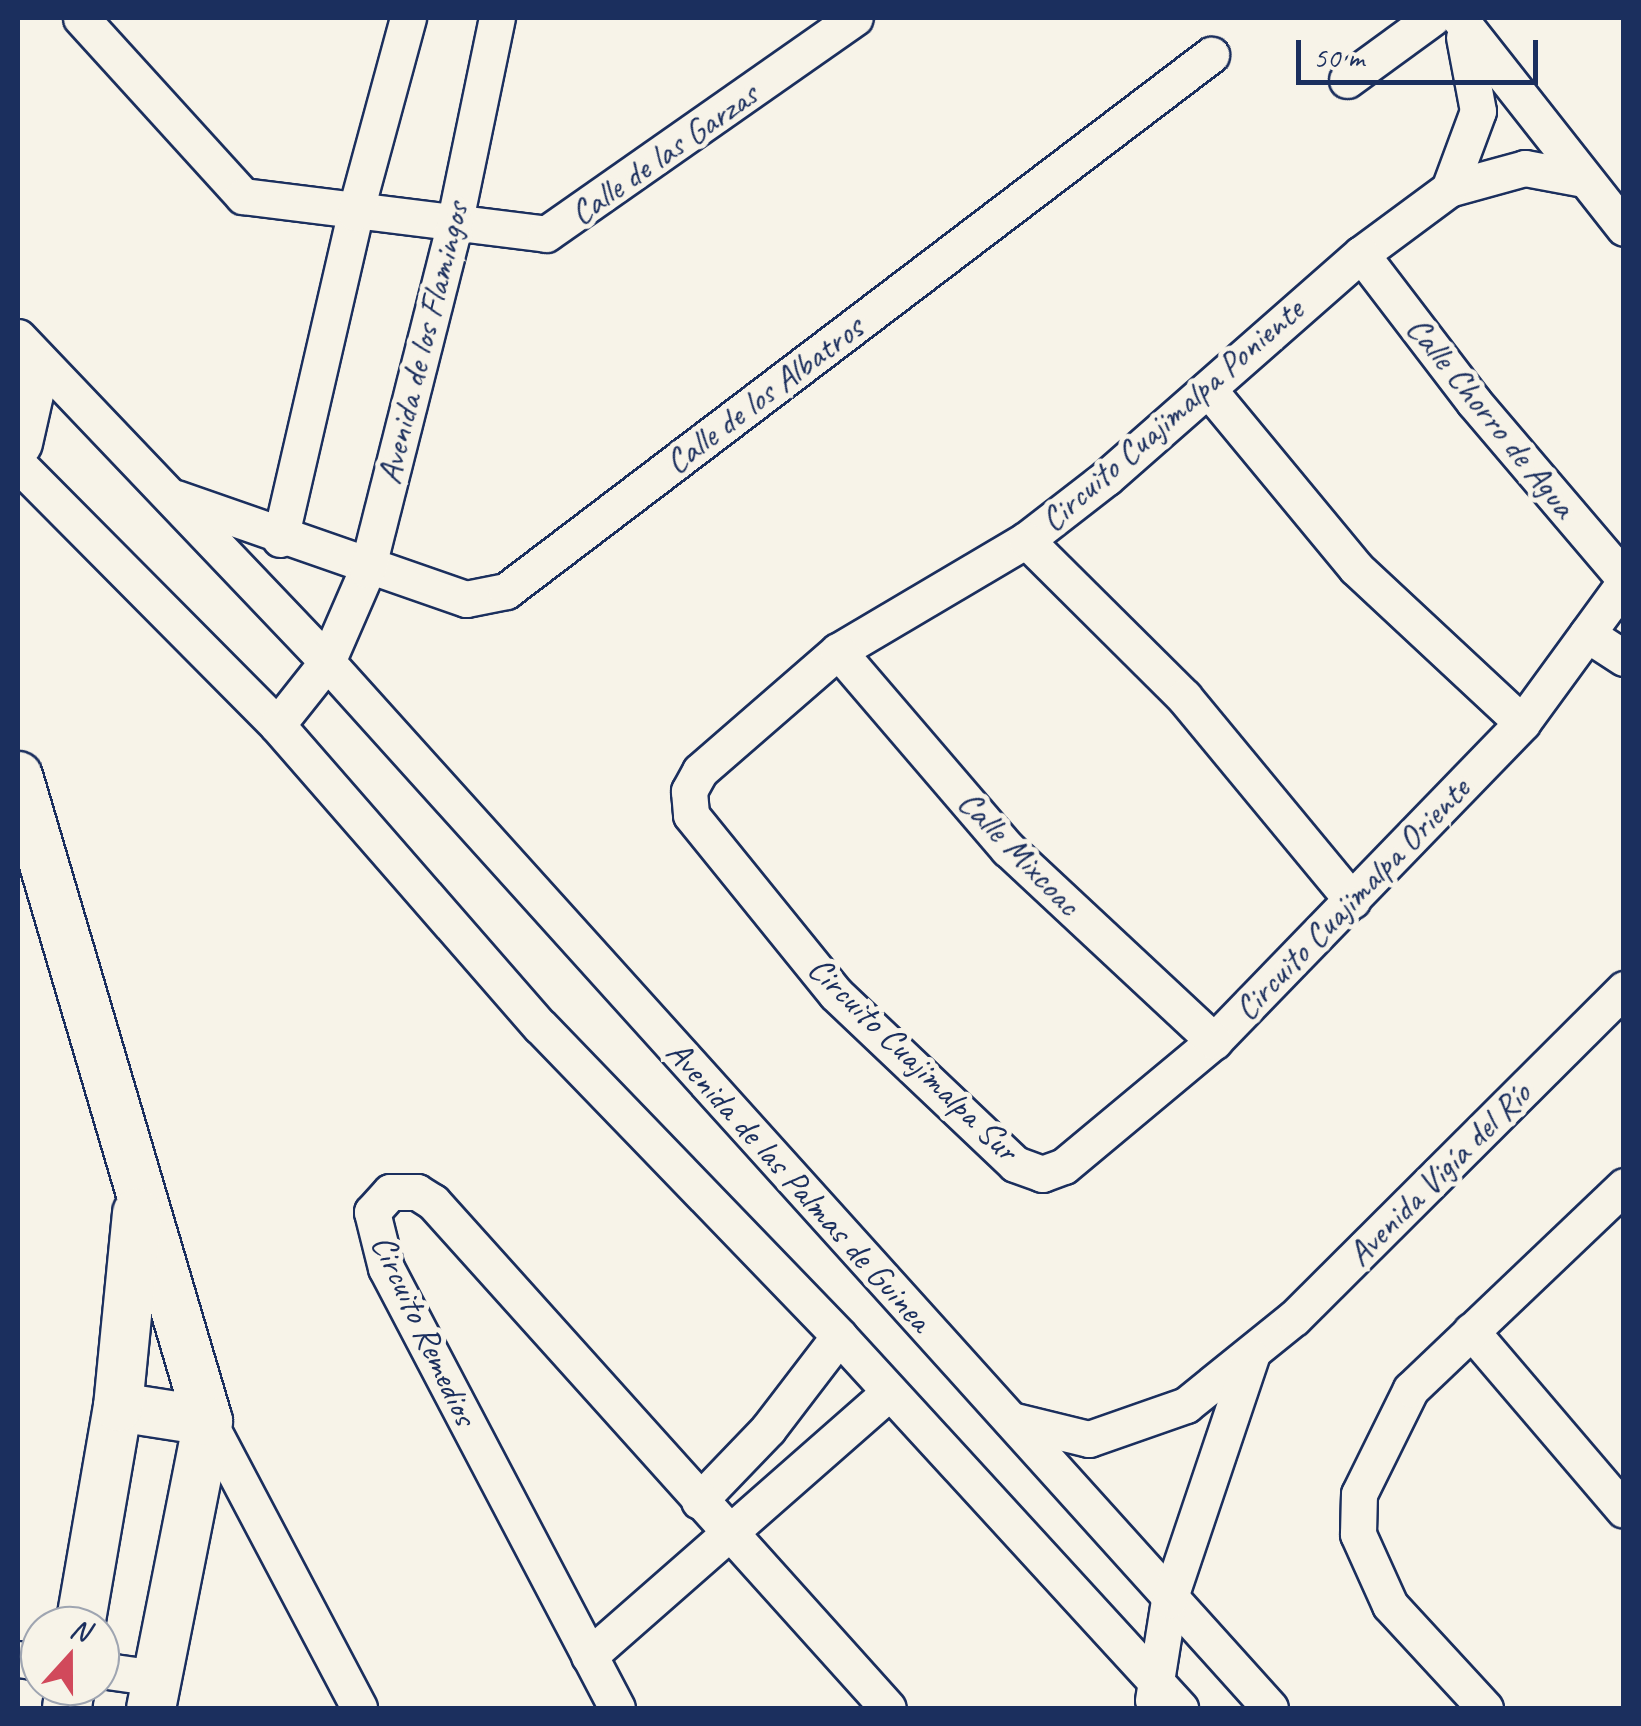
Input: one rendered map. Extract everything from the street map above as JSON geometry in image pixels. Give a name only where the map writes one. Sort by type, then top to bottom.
[{"type":"street","name":"Calle de las Garzas","points":[[81,18],[243,196],[355,214],[528,234],[560,228],[856,18]]},
{"type":"street","points":[[168,495],[280,539],[355,214],[408,18]]},
{"type":"street","name":"Avenida de los Flamingos","points":[[328,662],[367,570],[454,225],[497,18]]},
{"type":"street","points":[[1347,80],[1432,18]]},
{"type":"street","points":[[1457,18],[1624,228]]},
{"type":"street","points":[[1448,189],[1478,112],[1472,54],[1457,18]]},
{"type":"street","name":"Calle de los Albatros","points":[[280,539],[466,599],[506,591],[1211,56]]},
{"type":"street","name":"Circuito Cuajimalpa Poniente","points":[[689,791],[700,771],[838,652],[1026,540],[1208,389],[1361,254],[1448,189],[1525,168],[1584,179]]},
{"type":"street","name":"Calle Chorro de Agua","points":[[1361,254],[1474,402],[1624,581]]},
{"type":"street","name":"Avenida de las Palmas de Guinea","points":[[18,337],[328,662],[1270,1708]]},
{"type":"street","points":[[18,348],[29,394],[18,442]]},
{"type":"street","points":[[1208,389],[1356,568],[1522,722]]},
{"type":"street","name":"Avenida de las Palmas de Guinea","points":[[18,464],[277,725],[540,1026],[839,1336],[1162,1701]]},
{"type":"street","points":[[1026,540],[1184,697],[1352,900]]},
{"type":"street","name":"Circuito Cuajimalpa Oriente","points":[[1042,1174],[1064,1166],[1214,1041],[1522,722],[1624,581]]},
{"type":"street","points":[[1587,634],[1624,658]]},
{"type":"street","name":"Calle Mixcoac","points":[[838,652],[1008,849],[1214,1041]]},
{"type":"street","points":[[277,725],[328,662]]},
{"type":"street","points":[[18,776],[138,1164],[208,1421],[359,1708]]},
{"type":"street","name":"Circuito Cuajimalpa Sur","points":[[689,791],[691,815],[836,994],[1015,1164],[1042,1174]]},
{"type":"street","name":"Avenida Vigía del Río","points":[[1011,1420],[1089,1440],[1186,1405],[1251,1356],[1619,1000]]},
{"type":"street","points":[[83,1606],[118,1407],[136,1260],[138,1164]]},
{"type":"street","points":[[1485,1708],[1390,1604],[1358,1534],[1359,1494],[1411,1389],[1624,1186]]},
{"type":"street","name":"Circuito Remedios","points":[[617,1708],[386,1268],[372,1229],[378,1200],[403,1189],[433,1202],[888,1708]]},
{"type":"street","points":[[1471,1331],[1624,1510]]},
{"type":"street","points":[[700,1502],[768,1428],[839,1336]]},
{"type":"street","name":"Avenida Vigía del Río","points":[[1162,1701],[1169,1600],[1251,1356]]},
{"type":"street","points":[[589,1656],[890,1392]]},
{"type":"street","points":[[1186,1405],[1222,1442]]},
{"type":"street","points":[[118,1407],[208,1421]]},
{"type":"street","points":[[120,1679],[154,1693],[208,1421]]}]
